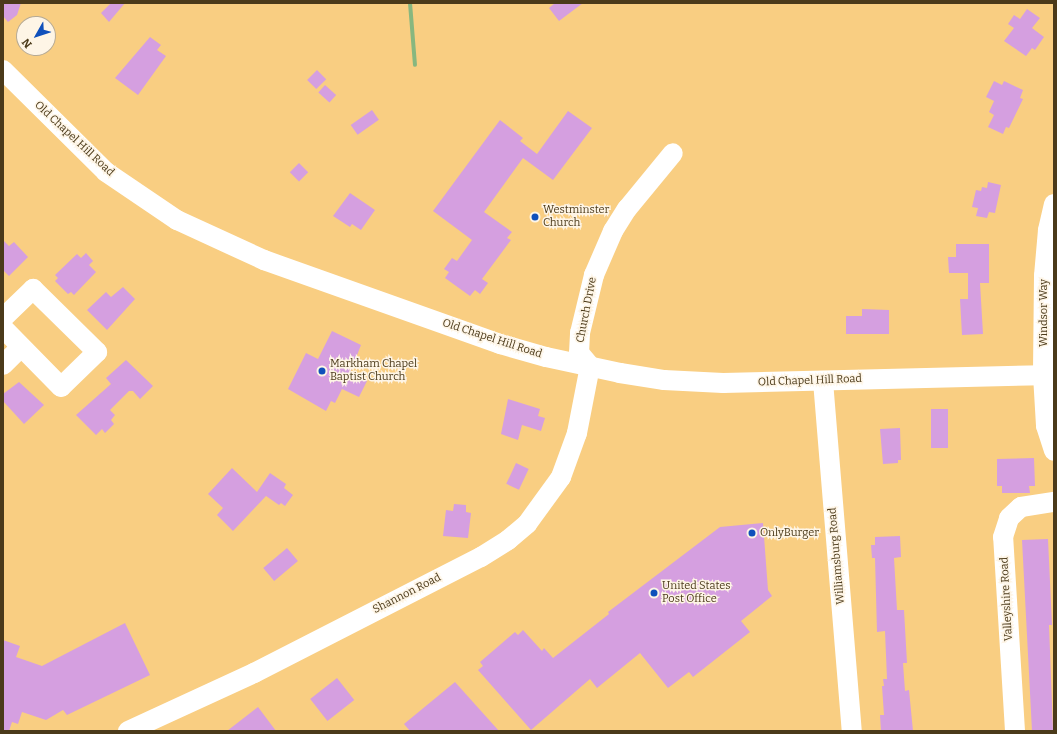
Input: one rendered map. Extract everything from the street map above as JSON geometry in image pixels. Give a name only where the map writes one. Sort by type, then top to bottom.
[{"type":"street","name":"Old Chapel Hill Road","points":[[3,70],[106,172],[152,205],[184,224],[264,260],[486,339],[590,368],[664,380],[723,383],[1049,375]]},
{"type":"street","name":"Church Drive","points":[[590,368],[579,353],[579,347],[594,275],[614,231],[624,215],[673,153]]},
{"type":"street","name":"Windsor Way","points":[[1054,204],[1048,230],[1044,276],[1049,375],[1046,426],[1054,451]]},
{"type":"street","points":[[3,318],[33,289],[97,352],[61,387],[3,328]]},
{"type":"street","points":[[3,365],[21,347]]},
{"type":"street","name":"Shannon Road","points":[[128,731],[258,671],[481,557],[508,540],[543,506],[561,477],[577,433],[590,368]]},
{"type":"street","name":"Williamsburg Road","points":[[823,381],[852,731]]},
{"type":"street","name":"Valleyshire Road","points":[[1015,731],[1003,538],[1009,518],[1020,507],[1054,502]]},
{"type":"building","points":[[3,3],[21,3],[17,15],[8,22],[3,16]]},
{"type":"building","points":[[111,3],[125,3],[109,22],[101,13]]},
{"type":"building","points":[[555,3],[583,3],[559,21],[549,8]]},
{"type":"building","points":[[1027,9],[1040,18],[1032,28],[1044,37],[1035,50],[1032,48],[1026,56],[1004,41],[1014,28],[1008,24],[1014,15],[1020,19]]},
{"type":"building","points":[[150,37],[161,45],[157,50],[166,56],[138,95],[115,78]]},
{"type":"building","points":[[317,70],[326,79],[316,89],[307,80]]},
{"type":"building","points":[[994,81],[1002,85],[1004,81],[1023,90],[1020,98],[1023,99],[1009,128],[1006,127],[1003,134],[988,127],[994,115],[989,112],[994,101],[986,97]]},
{"type":"building","points":[[325,85],[336,95],[329,102],[318,92]]},
{"type":"building","points":[[372,110],[379,120],[358,135],[351,125]]},
{"type":"building","points":[[568,111],[592,128],[553,180],[523,158],[484,212],[512,232],[507,238],[511,240],[482,279],[488,283],[480,294],[475,290],[470,296],[445,278],[449,272],[444,269],[452,258],[457,261],[472,240],[433,211],[500,120],[523,138],[520,141],[537,154]]},
{"type":"building","points":[[299,163],[308,172],[299,181],[290,172]]},
{"type":"building","points":[[988,182],[1001,185],[995,213],[989,212],[987,218],[976,216],[978,208],[972,207],[976,190],[981,191],[982,187],[987,188]]},
{"type":"building","points":[[350,193],[375,210],[361,230],[352,224],[350,227],[333,216]]},
{"type":"building","points":[[3,240],[9,246],[14,242],[28,257],[9,276],[3,270]]},
{"type":"building","points":[[956,244],[989,244],[989,283],[980,283],[983,334],[962,335],[960,299],[968,299],[968,273],[949,273],[948,257],[956,257]]},
{"type":"building","points":[[86,253],[93,261],[89,265],[96,272],[74,295],[71,292],[68,294],[55,281],[58,278],[55,275],[77,254],[81,258]]},
{"type":"building","points":[[123,287],[135,299],[107,330],[87,310],[106,292],[111,297]]},
{"type":"building","points":[[862,309],[889,310],[889,334],[846,334],[846,316],[862,316]]},
{"type":"building","points":[[332,331],[361,345],[350,373],[367,381],[359,397],[342,389],[335,403],[331,401],[326,411],[288,389],[306,353],[318,359]]},
{"type":"building","points":[[126,360],[153,386],[140,399],[133,391],[129,391],[110,410],[115,415],[111,420],[114,424],[105,433],[102,429],[96,435],[76,415],[111,384],[106,378]]},
{"type":"building","points":[[19,382],[44,405],[24,424],[3,401],[3,394]]},
{"type":"building","points":[[508,399],[540,409],[538,416],[545,418],[541,431],[522,425],[518,440],[501,434]]},
{"type":"building","points":[[931,409],[948,409],[948,448],[931,448]]},
{"type":"building","points":[[900,428],[901,460],[898,460],[898,463],[883,464],[880,429]]},
{"type":"building","points":[[1034,458],[1035,486],[1029,486],[1030,493],[1002,493],[1002,486],[997,486],[997,459]]},
{"type":"building","points":[[516,463],[529,469],[519,490],[506,484]]},
{"type":"building","points":[[232,468],[257,492],[270,473],[286,484],[284,488],[293,495],[285,506],[281,503],[279,505],[266,496],[233,531],[217,515],[223,508],[208,494]]},
{"type":"building","points":[[454,504],[466,505],[466,512],[471,513],[468,538],[443,536],[446,510],[453,511]]},
{"type":"building","points":[[763,523],[768,590],[772,596],[741,621],[750,632],[693,677],[689,672],[668,688],[640,653],[597,688],[590,679],[531,730],[478,670],[483,666],[480,662],[515,632],[518,635],[523,630],[542,651],[544,648],[553,658],[609,614],[608,612],[720,527]]},
{"type":"building","points":[[900,536],[901,557],[894,558],[897,610],[904,610],[907,663],[903,663],[905,691],[909,690],[913,731],[881,731],[880,715],[884,715],[882,686],[884,686],[883,679],[887,679],[885,631],[877,632],[875,558],[872,558],[871,545],[875,545],[875,537]]},
{"type":"building","points":[[1048,539],[1052,625],[1049,625],[1053,731],[1032,731],[1022,540]]},
{"type":"building","points":[[287,548],[298,561],[274,581],[263,568]]},
{"type":"building","points":[[125,623],[150,675],[67,715],[63,710],[46,720],[22,712],[18,724],[12,722],[9,731],[3,731],[3,640],[20,646],[16,657],[42,666]]},
{"type":"building","points":[[337,678],[354,700],[327,721],[310,699]]},
{"type":"building","points":[[455,682],[499,731],[410,731],[404,724]]},
{"type":"building","points":[[258,707],[276,731],[227,731]]},
{"type":"waterway","points":[[410,3],[415,65]]},
{"type":"place","name":"Westminster Church","points":[[535,217]]},
{"type":"place","name":"Markham Chapel Baptist Church","points":[[322,371]]},
{"type":"place","name":"OnlyBurger","points":[[752,533]]},
{"type":"place","name":"United States Post Office","points":[[654,593]]}]
